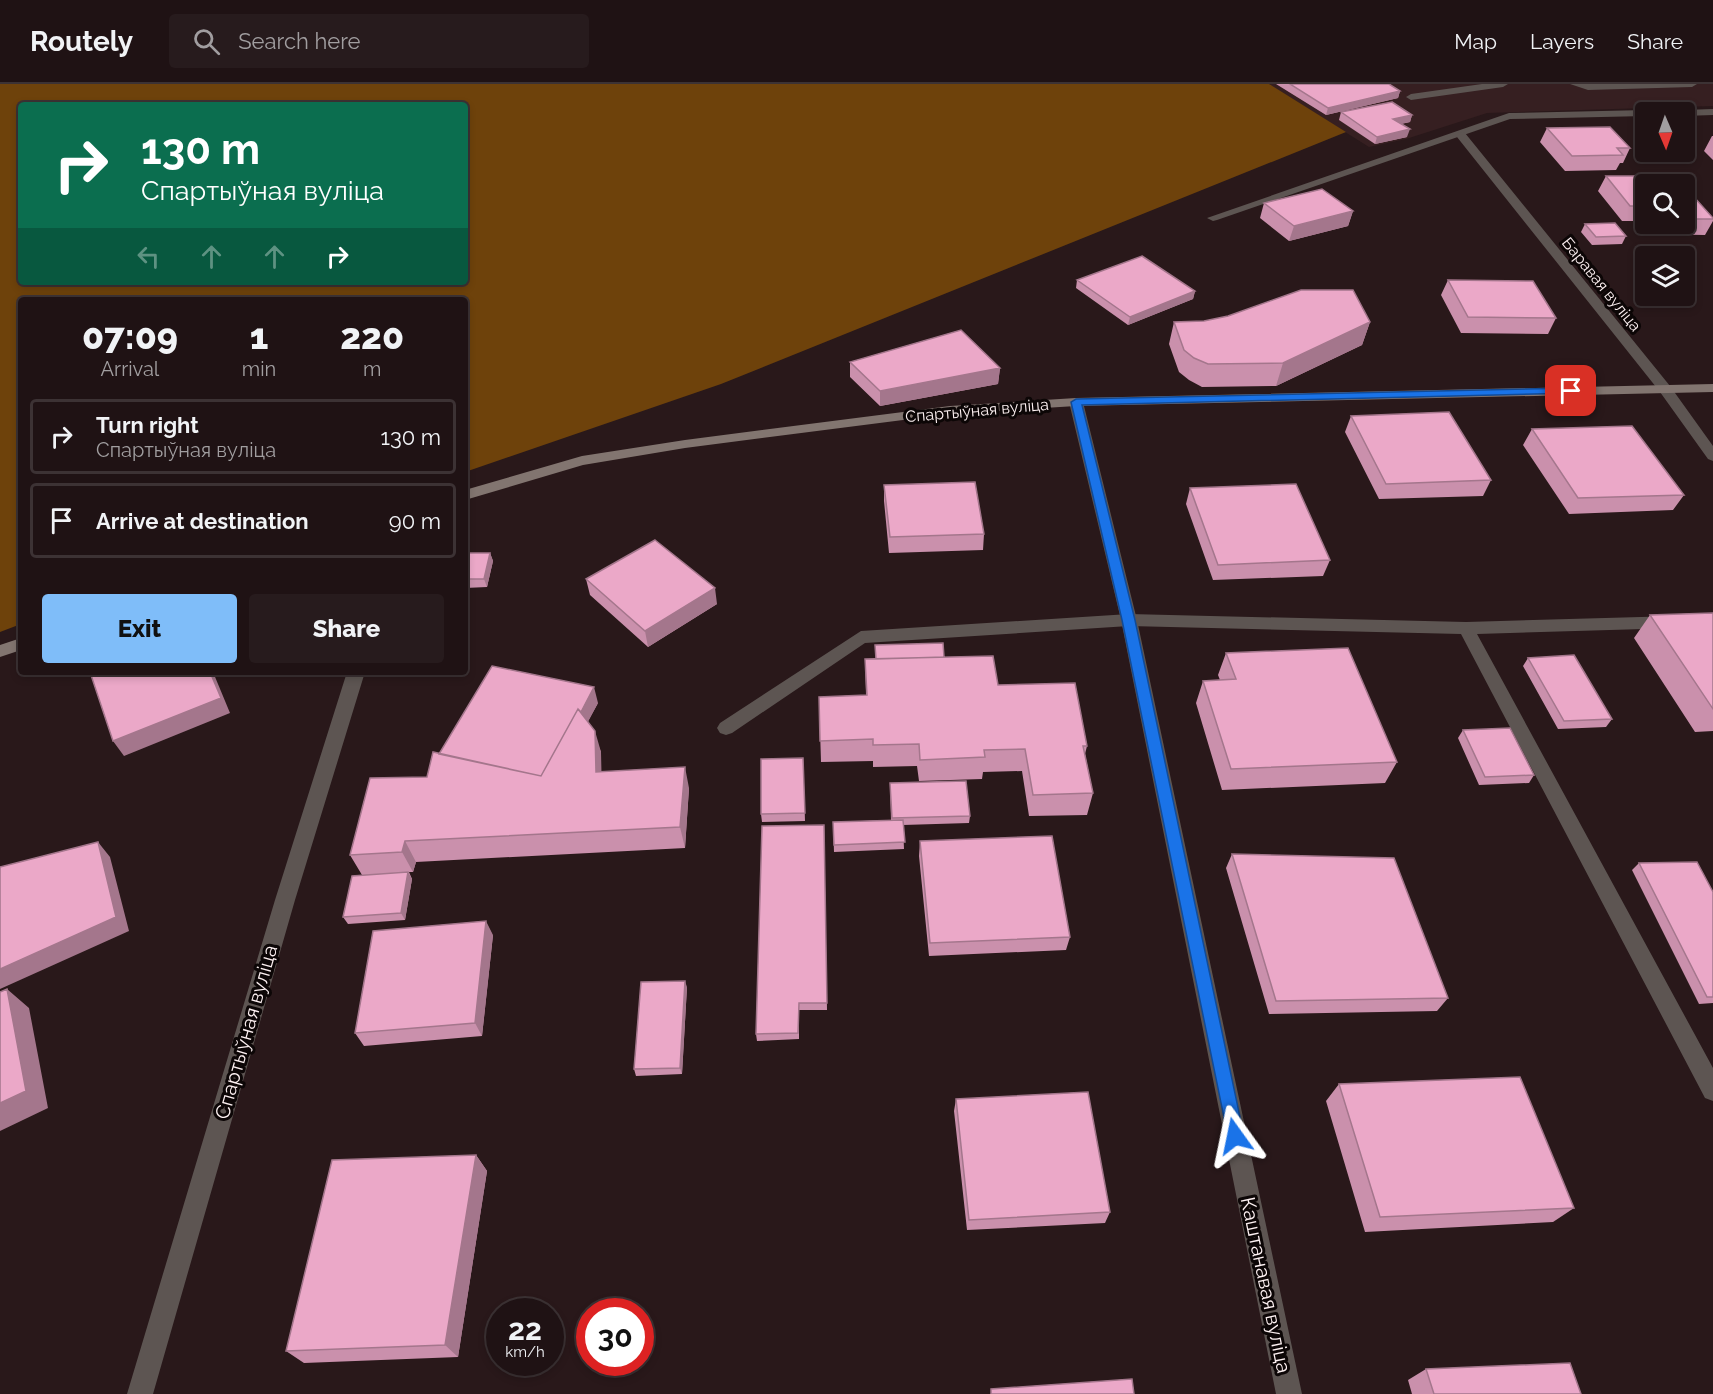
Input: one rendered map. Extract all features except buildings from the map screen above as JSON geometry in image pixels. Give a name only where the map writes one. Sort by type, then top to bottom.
[{"type":"street","points":[[1411,97],[1503,84]]},
{"type":"street","points":[[1575,84],[1588,87],[1692,84]]},
{"type":"street","points":[[1695,112],[1713,112]]},
{"type":"street","points":[[1213,218],[1461,135],[1509,116],[1635,113]]},
{"type":"street","name":"Баравая вуліца","points":[[1461,135],[1665,389],[1713,456]]},
{"type":"street","name":"Спартыўная вуліца","points":[[468,494],[582,461],[685,444],[950,410],[1076,402],[1713,388]]},
{"type":"street","name":"Каштанавая вуліца","points":[[1076,402],[1129,620],[1289,1394]]},
{"type":"street","points":[[726,728],[861,637],[1129,620],[1466,628],[1713,621]]},
{"type":"street","points":[[1466,628],[1713,1090]]},
{"type":"street","points":[[0,651],[18,645]]},
{"type":"street","name":"Спартыўная вуліца","points":[[140,1394],[285,900],[355,675]]},
{"type":"shaded area","points":[[0,84],[1269,84],[1346,132],[721,384],[468,471],[468,297],[18,297],[18,625],[0,632]]},
{"type":"shaded area","points":[[1269,84],[1713,84],[1713,106],[1695,107],[1695,102],[1635,102],[1635,108],[1487,113],[1406,139],[1369,147]]},
{"type":"route","points":[[1235,1136],[1129,620],[1076,402],[1571,391]]}]
